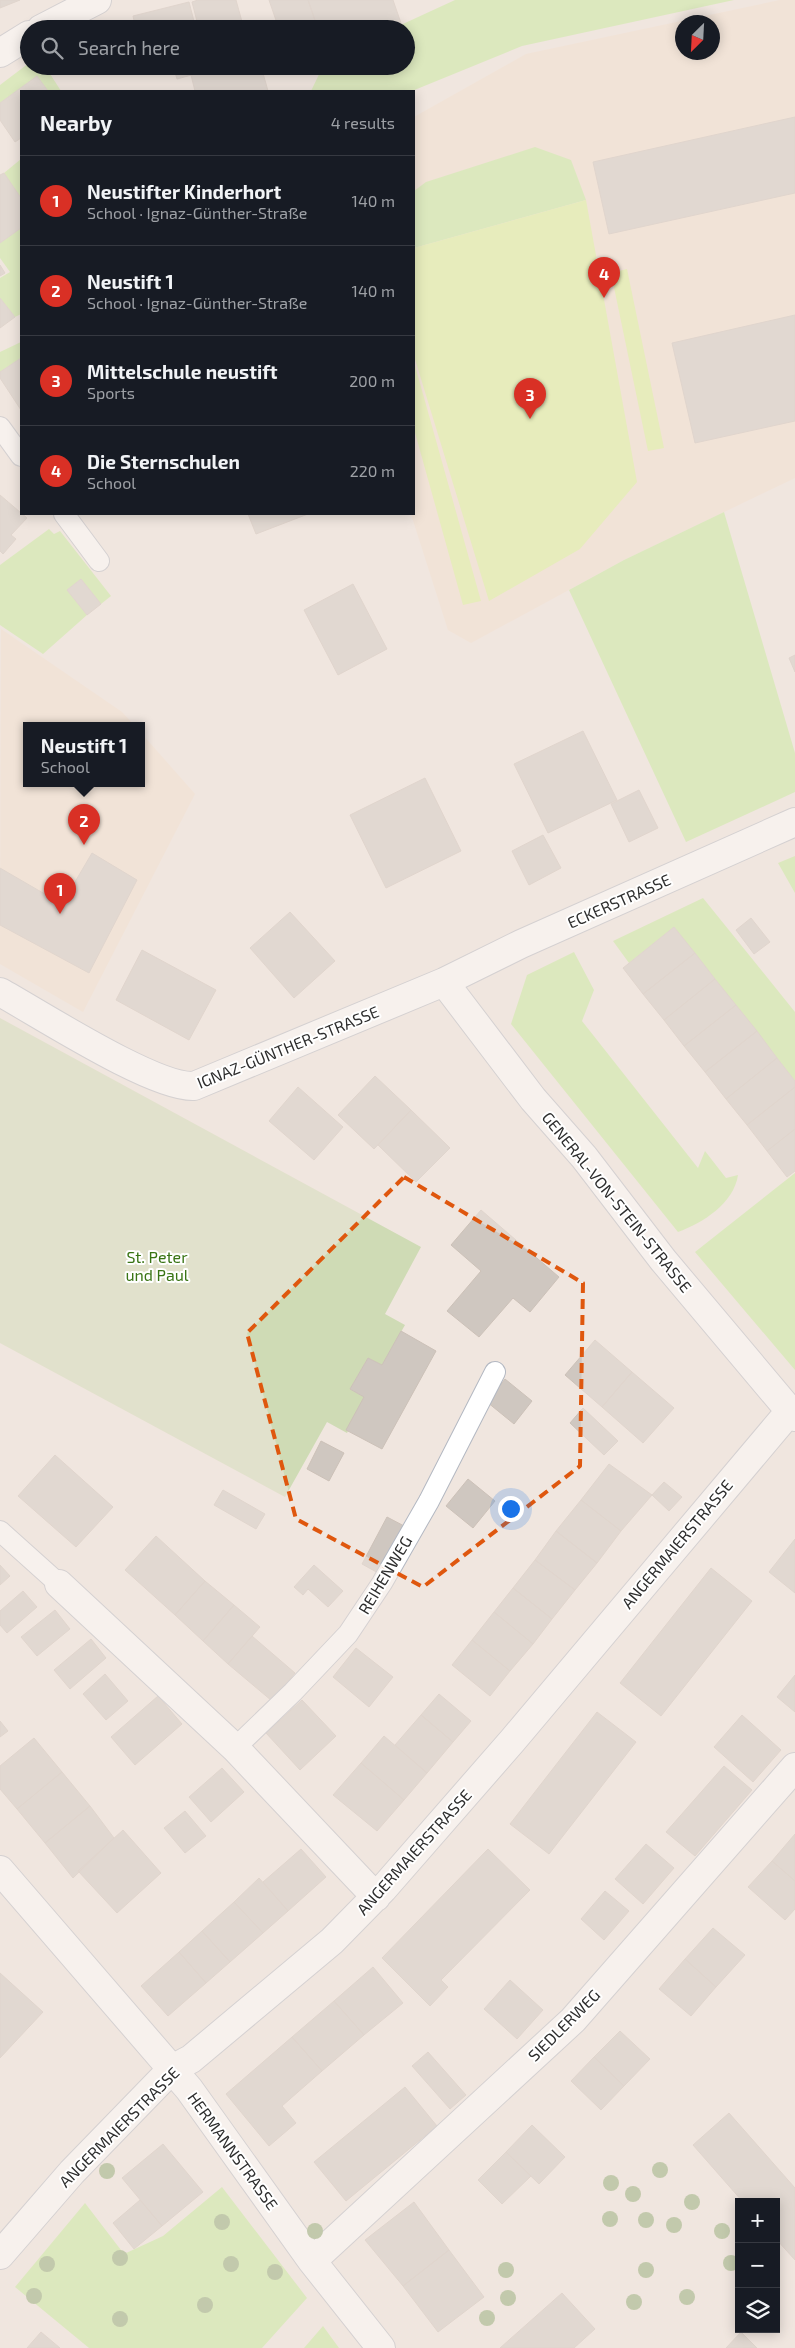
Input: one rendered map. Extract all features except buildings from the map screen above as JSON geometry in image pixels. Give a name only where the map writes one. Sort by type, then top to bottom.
[{"type":"street","points":[[58,20],[97,0]]},
{"type":"street","points":[[0,53],[20,41]]},
{"type":"street","name":"ECKERSTRASSE","points":[[444,982],[521,944],[795,822]]},
{"type":"street","name":"IGNAZ-GÜNTHER-STRASSE","points":[[0,992],[113,1056],[174,1084],[194,1086],[444,982]]},
{"type":"street","name":"GENERAL-VON-STEIN-STRASSE","points":[[444,982],[533,1099],[578,1149],[663,1260],[792,1414]]},
{"type":"street","name":"ANGERMAIERSTRASSE","points":[[0,2255],[72,2172],[172,2070],[191,2058],[332,1941],[376,1898],[513,1740],[767,1436],[792,1414]]},
{"type":"street","points":[[58,1584],[235,1748],[376,1898]]},
{"type":"street","name":"SIEDLERWEG","points":[[312,2261],[573,2020],[795,1767]]},
{"type":"street","name":"HERMANNSTRASSE","points":[[0,1870],[189,2089],[312,2261],[380,2348]]},
{"type":"lane","points":[[0,427],[20,455]]},
{"type":"lane","points":[[65,515],[99,561]]},
{"type":"lane","name":"REIHENWEG","points":[[235,1748],[293,1692],[348,1634],[382,1583],[429,1501],[496,1372]]},
{"type":"lane","points":[[0,1531],[58,1584]]},
{"type":"highlighted area","points":[[404,1177],[583,1283],[580,1466],[423,1587],[296,1519],[247,1333]]},
{"type":"shaded area","points":[[780,0],[795,0],[795,478],[624,560],[471,643],[448,630],[411,515],[415,515],[415,116],[526,54],[675,22],[675,60],[720,60],[720,15],[709,15]]},
{"type":"shaded area","points":[[1,629],[122,712],[131,722],[23,722],[23,787],[145,787],[145,737],[195,794],[83,1012],[0,964]]},
{"type":"green space","points":[[455,0],[734,0],[522,46],[414,90],[311,90],[319,75],[415,75],[415,20],[412,20]]},
{"type":"green space","points":[[20,70],[20,75],[51,75],[60,90],[47,90],[37,77],[0,103],[0,85]]},
{"type":"green space","points":[[535,147],[571,160],[586,200],[415,248],[415,190],[426,182]]},
{"type":"green space","points":[[20,160],[20,197],[4,173]]},
{"type":"green space","points":[[586,200],[637,482],[580,549],[489,601],[415,359],[415,248]]},
{"type":"green space","points":[[20,229],[20,314],[15,317],[0,298],[0,278],[10,272],[0,258],[0,243]]},
{"type":"green space","points":[[627,269],[664,448],[648,451],[611,273]]},
{"type":"green space","points":[[20,342],[20,359],[0,372],[0,352]]},
{"type":"green space","points":[[415,366],[481,601],[463,605],[415,433]]},
{"type":"green space","points":[[724,512],[795,753],[795,792],[686,842],[569,590],[624,560]]},
{"type":"green space","points":[[49,529],[54,534],[60,531],[111,596],[101,604],[81,579],[67,590],[87,615],[43,654],[0,625],[0,565]]},
{"type":"green space","points":[[795,856],[795,893],[778,863]]},
{"type":"green space","points":[[703,898],[795,1012],[795,1081],[674,927],[629,963],[613,941]]},
{"type":"green space","points":[[574,952],[594,990],[582,1021],[698,1168],[705,1151],[726,1178],[738,1175],[730,1194],[716,1211],[678,1232],[511,1024],[527,975]]},
{"type":"green space","name":"St. Peter und Paul","points":[[0,1018],[421,1247],[385,1314],[405,1325],[382,1365],[368,1358],[350,1389],[364,1397],[347,1433],[327,1422],[285,1497],[0,1343]]},
{"type":"green space","points":[[795,1173],[795,1370],[695,1252]]},
{"type":"green space","points":[[222,2187],[307,2298],[262,2348],[89,2348],[15,2287],[85,2203],[124,2254],[163,2236]]},
{"type":"green space","points":[[323,2326],[339,2348],[304,2348]]},
{"type":"place","name":"Die Sternschulen","points":[[604,298]]},
{"type":"place","name":"Mittelschule neustift","points":[[530,419]]},
{"type":"place","name":"Neustift 1","points":[[84,845]]},
{"type":"place","name":"Neustifter Kinderhort","points":[[60,914]]}]
